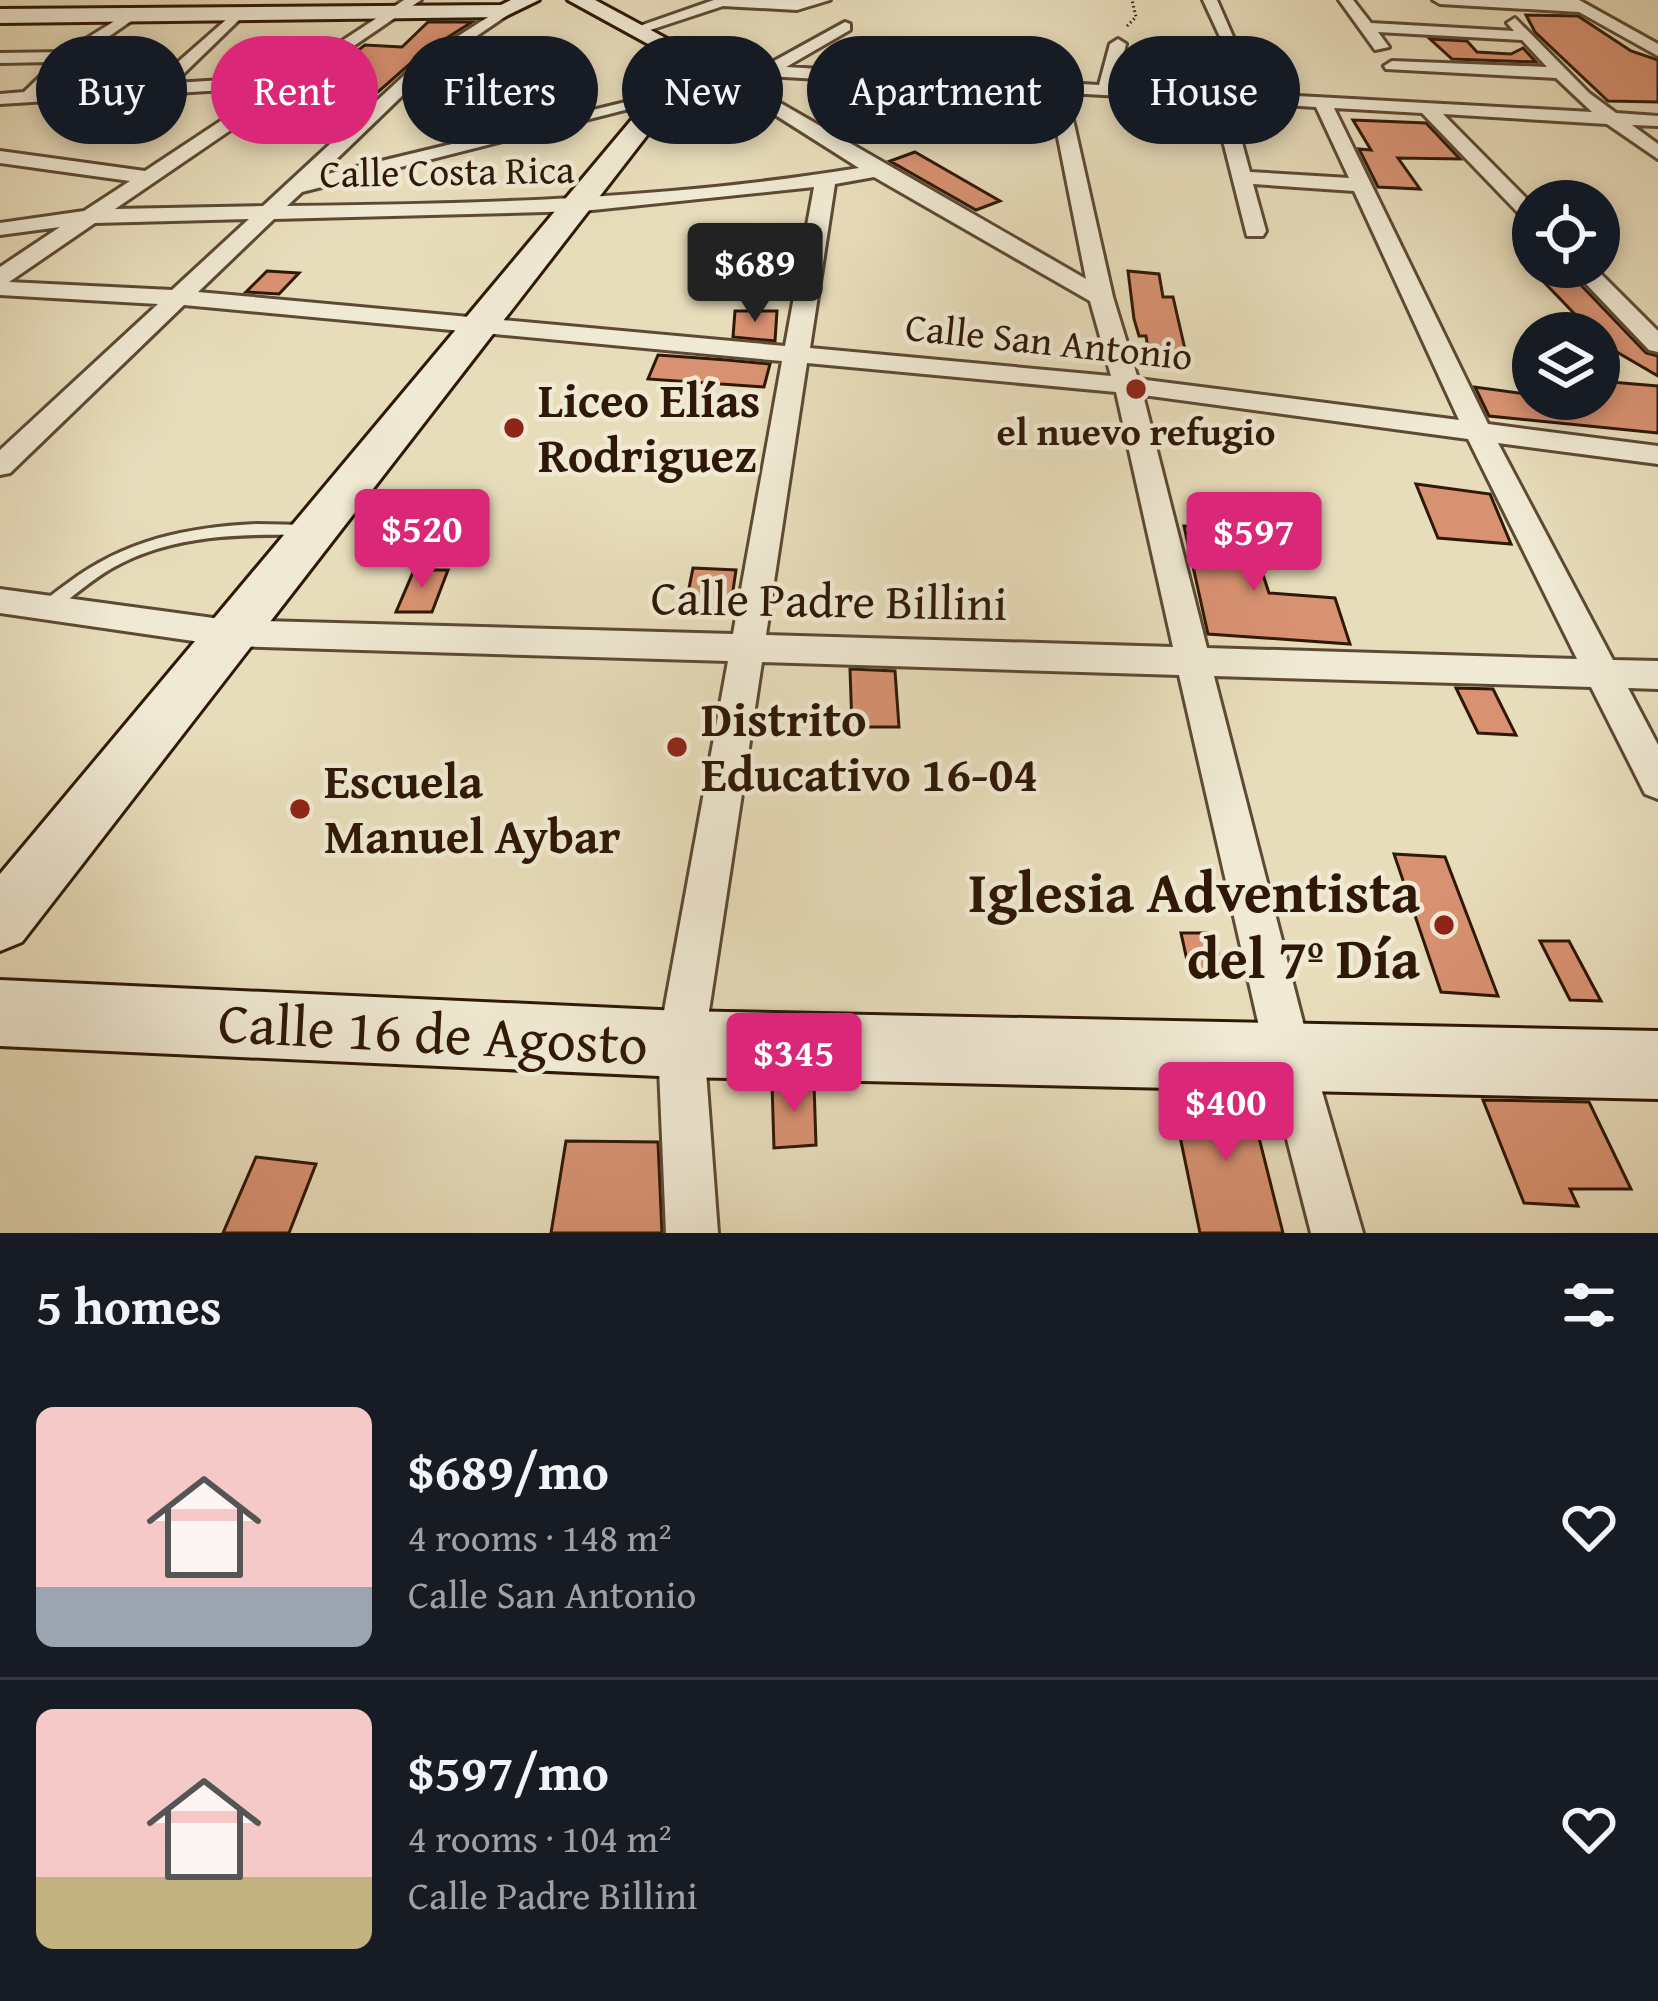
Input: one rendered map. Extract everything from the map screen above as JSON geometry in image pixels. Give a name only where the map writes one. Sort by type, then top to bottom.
[{"type":"main road","points":[[579,0],[648,36]]},
{"type":"main road","points":[[0,16],[393,14],[522,3]]},
{"type":"main road","points":[[0,922],[625,144]]},
{"type":"main road","name":"Calle 16 de Agosto","points":[[0,1013],[681,1044],[1658,1065]]},
{"type":"street","points":[[361,36],[414,0]]},
{"type":"street","points":[[636,30],[722,2],[797,6],[823,0]]},
{"type":"street","points":[[1210,0],[1227,36]]},
{"type":"street","points":[[1346,0],[1410,91],[1512,195]]},
{"type":"street","points":[[1440,0],[1573,4],[1658,51]]},
{"type":"street","points":[[0,466],[428,62],[522,3]]},
{"type":"street","points":[[187,61],[236,15]]},
{"type":"street","points":[[100,36],[129,16]]},
{"type":"street","points":[[783,62],[845,27]]},
{"type":"street","points":[[1369,27],[1521,29],[1561,74],[1658,153]]},
{"type":"street","points":[[0,58],[36,58]]},
{"type":"street","points":[[1300,102],[1322,103],[1561,74]]},
{"type":"street","points":[[1084,88],[1107,88],[1108,84]]},
{"type":"street","points":[[28,97],[36,89]]},
{"type":"street","points":[[1410,91],[1658,121]]},
{"type":"street","points":[[0,99],[36,96]]},
{"type":"street","points":[[1322,103],[1479,433],[1658,782]]},
{"type":"street","points":[[0,229],[298,187],[622,108]]},
{"type":"street","points":[[783,113],[1101,297]]},
{"type":"street","points":[[0,277],[211,137]]},
{"type":"street","points":[[1069,144],[1101,297],[1127,385],[1289,1058],[1337,1233]]},
{"type":"street","points":[[1232,144],[1256,231]]},
{"type":"street","points":[[0,157],[150,178]]},
{"type":"street","name":"Calle Costa Rica","points":[[88,217],[277,209],[572,207],[825,182],[877,171]]},
{"type":"street","points":[[1239,176],[1359,185]]},
{"type":"street","points":[[692,1233],[681,1044],[825,182]]},
{"type":"street","name":"Calle San Antonio","points":[[0,288],[181,298],[1127,385],[1658,455]]},
{"type":"street","points":[[1602,288],[1658,345]]},
{"type":"street","name":"Calle Padre Billini","points":[[0,601],[228,633],[1658,675]]},
{"type":"lane","points":[[46,607],[110,562],[172,540],[248,528],[311,530]]},
{"type":"path","points":[[1118,36],[1136,17],[1132,0]]},
{"type":"building","points":[[1526,15],[1578,16],[1631,51],[1658,60],[1658,102],[1608,101],[1535,32]]},
{"type":"building","points":[[428,22],[472,22],[450,36],[413,36]]},
{"type":"building","points":[[1430,39],[1467,41],[1477,52],[1511,54],[1523,48],[1536,62],[1452,59]]},
{"type":"building","points":[[378,46],[402,47],[402,71],[378,92]]},
{"type":"building","points":[[1353,120],[1426,123],[1460,159],[1398,158],[1420,189],[1378,187],[1359,149],[1371,150]]},
{"type":"building","points":[[915,152],[1000,201],[976,210],[890,161]]},
{"type":"building","points":[[267,271],[299,273],[279,294],[246,292]]},
{"type":"building","points":[[1128,271],[1159,274],[1163,297],[1173,297],[1187,358],[1149,355],[1146,336],[1139,336],[1134,319]]},
{"type":"building","points":[[1550,288],[1584,288],[1607,312],[1573,312]]},
{"type":"building","points":[[735,311],[777,311],[775,341],[733,337]]},
{"type":"building","points":[[1620,326],[1646,353],[1658,356],[1658,376],[1620,354]]},
{"type":"building","points":[[658,355],[770,364],[764,387],[648,379]]},
{"type":"building","points":[[1620,383],[1658,386],[1658,433],[1529,420],[1620,420]]},
{"type":"building","points":[[1475,387],[1512,392],[1512,418],[1489,416]]},
{"type":"building","points":[[1416,484],[1490,494],[1511,544],[1438,538]]},
{"type":"building","points":[[1184,526],[1248,529],[1269,593],[1335,598],[1350,644],[1208,634]]},
{"type":"building","points":[[693,568],[736,570],[730,611],[685,608]]},
{"type":"building","points":[[414,570],[448,570],[432,612],[396,612]]},
{"type":"building","points":[[850,669],[895,671],[899,727],[852,727]]},
{"type":"building","points":[[1456,688],[1493,689],[1516,735],[1478,733]]},
{"type":"building","name":"Iglesia Adventista del 7º Día","points":[[1394,854],[1445,857],[1498,996],[1441,992]]},
{"type":"building","points":[[1181,933],[1213,933],[1224,974],[1190,974]]},
{"type":"building","points":[[1540,941],[1569,941],[1601,1001],[1570,1000]]},
{"type":"building","points":[[772,1084],[814,1084],[816,1145],[774,1148]]},
{"type":"building","points":[[1171,1093],[1248,1094],[1283,1233],[1200,1233]]},
{"type":"building","points":[[1483,1100],[1589,1102],[1631,1189],[1570,1189],[1578,1206],[1524,1203]]},
{"type":"building","points":[[566,1141],[658,1142],[662,1233],[551,1233]]},
{"type":"building","points":[[256,1157],[316,1164],[289,1233],[223,1233]]},
{"type":"place","name":"el nuevo refugio","points":[[1136,389]]},
{"type":"place","name":"Liceo Elías Rodriguez","points":[[514,428]]},
{"type":"place","name":"Distrito Educativo 16-04","points":[[677,747]]},
{"type":"place","name":"Escuela Manuel Aybar","points":[[300,809]]},
{"type":"place","name":"Iglesia Adventista del 7º Día","points":[[1444,925]]}]
